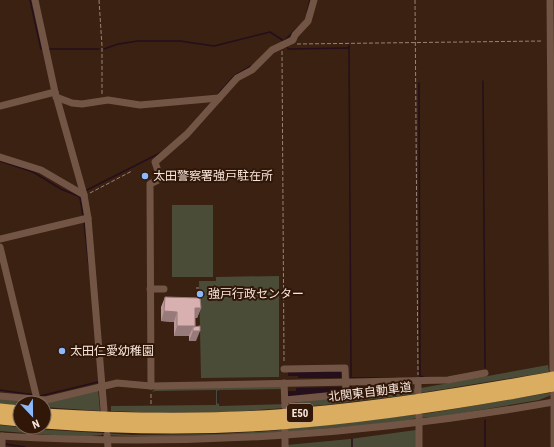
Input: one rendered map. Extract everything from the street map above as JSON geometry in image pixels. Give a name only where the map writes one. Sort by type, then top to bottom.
[{"type":"highway","name":"北関東自動車道","points":[[52,414],[153,418],[279,415],[397,402],[554,373]]},
{"type":"highway","name":"北関東自動車道","points":[[52,424],[88,426],[182,428],[280,424],[400,411],[554,386]]},
{"type":"highway","points":[[0,410],[12,411]]},
{"type":"highway","points":[[0,419],[12,420]]},
{"type":"street","points":[[35,0],[55,94],[84,195],[88,218],[104,410]]},
{"type":"street","points":[[151,386],[150,184],[160,178],[155,162],[187,134],[237,78],[252,70],[272,50],[286,45],[293,40],[295,35],[308,21],[314,0]]},
{"type":"street","points":[[550,0],[554,373]]},
{"type":"street","points":[[0,106],[55,94],[72,103],[82,104],[108,100],[151,105],[219,98]]},
{"type":"street","points":[[0,157],[41,170],[84,195]]},
{"type":"street","points":[[0,239],[88,218]]},
{"type":"street","points":[[0,247],[35,395]]},
{"type":"street","points":[[150,289],[164,289]]},
{"type":"street","points":[[284,369],[345,368],[346,394],[285,403],[284,383]]},
{"type":"street","points":[[52,399],[117,383],[151,386],[418,381],[448,380],[485,373]]},
{"type":"street","points":[[418,381],[418,391]]},
{"type":"street","points":[[554,394],[554,447]]},
{"type":"street","points":[[0,396],[12,397]]},
{"type":"street","points":[[2,447],[1,436],[50,444],[108,446],[285,443],[419,425],[554,402]]},
{"type":"street","points":[[419,416],[419,447]]},
{"type":"street","points":[[285,431],[285,443]]},
{"type":"street","points":[[107,435],[108,446]]},
{"type":"path","points":[[99,0],[102,46],[102,102]]},
{"type":"path","points":[[415,0],[418,381]]},
{"type":"path","points":[[284,369],[282,50],[286,45],[551,40]]},
{"type":"path","points":[[84,195],[132,171]]},
{"type":"path","points":[[151,386],[151,404]]},
{"type":"green space","points":[[172,205],[213,205],[213,277],[172,277]]},
{"type":"green space","points":[[279,276],[279,377],[201,378],[199,281],[216,281],[216,277]]},
{"type":"green space","points":[[548,365],[549,372],[408,395],[325,405],[231,412],[160,413],[111,411],[111,406],[216,405],[216,390],[152,392],[155,389],[281,386],[282,389],[219,390],[219,406],[287,404],[349,395],[350,399],[352,399],[352,395],[421,388]]},
{"type":"green space","points":[[98,390],[100,411],[52,408],[52,401]]},
{"type":"green space","points":[[554,392],[554,394],[539,400],[446,416],[416,418],[404,422],[200,439],[102,435],[79,437],[52,435],[52,430],[133,435],[218,434],[271,431],[430,413]]},
{"type":"green space","points":[[0,398],[12,399],[12,405],[0,404]]},
{"type":"green space","points":[[0,425],[12,426],[12,432],[0,431]]},
{"type":"green space","points":[[416,430],[417,447],[287,447],[287,445],[350,439]]},
{"type":"shaded area","points":[[343,370],[343,378],[298,378],[298,376],[288,376],[288,371]]},
{"type":"shaded area","points":[[344,387],[344,392],[288,398],[288,391],[296,391],[296,388]]},
{"type":"building","points":[[165,297],[200,298],[201,308],[195,308],[195,326],[177,326],[177,312],[164,311]]},
{"type":"building","points":[[200,326],[200,331],[193,331],[193,327]]},
{"type":"waterway","points":[[30,0],[41,49]]},
{"type":"waterway","points":[[307,12],[310,0]]},
{"type":"waterway","points":[[284,41],[297,28]]},
{"type":"waterway","points":[[104,49],[118,44],[138,41],[180,41],[214,46],[270,32],[284,41]]},
{"type":"waterway","points":[[349,45],[351,378],[396,378]]},
{"type":"waterway","points":[[287,47],[288,49],[349,48]]},
{"type":"waterway","points":[[49,49],[99,49]]},
{"type":"waterway","points":[[219,93],[234,76],[251,66]]},
{"type":"waterway","points":[[483,81],[485,368]]},
{"type":"waterway","points":[[419,83],[420,376],[423,377]]},
{"type":"waterway","points":[[85,191],[162,152]]},
{"type":"waterway","points":[[0,161],[33,172],[61,189],[78,196],[80,198],[83,215]]},
{"type":"waterway","points":[[84,221],[89,267]]},
{"type":"waterway","points":[[44,395],[98,382]]},
{"type":"waterway","points":[[351,386],[351,399]]},
{"type":"waterway","points":[[0,390],[34,395]]},
{"type":"waterway","points":[[218,391],[218,403]]},
{"type":"waterway","points":[[485,420],[485,447]]},
{"type":"waterway","points":[[352,439],[352,447]]},
{"type":"waterway","points":[[5,444],[25,447]]},
{"type":"place","name":"太田警察署強戸駐在所","points":[[145,176]]},
{"type":"place","name":"強戸行政センター","points":[[200,294]]},
{"type":"place","name":"太田仁愛幼稚園","points":[[62,351]]}]
